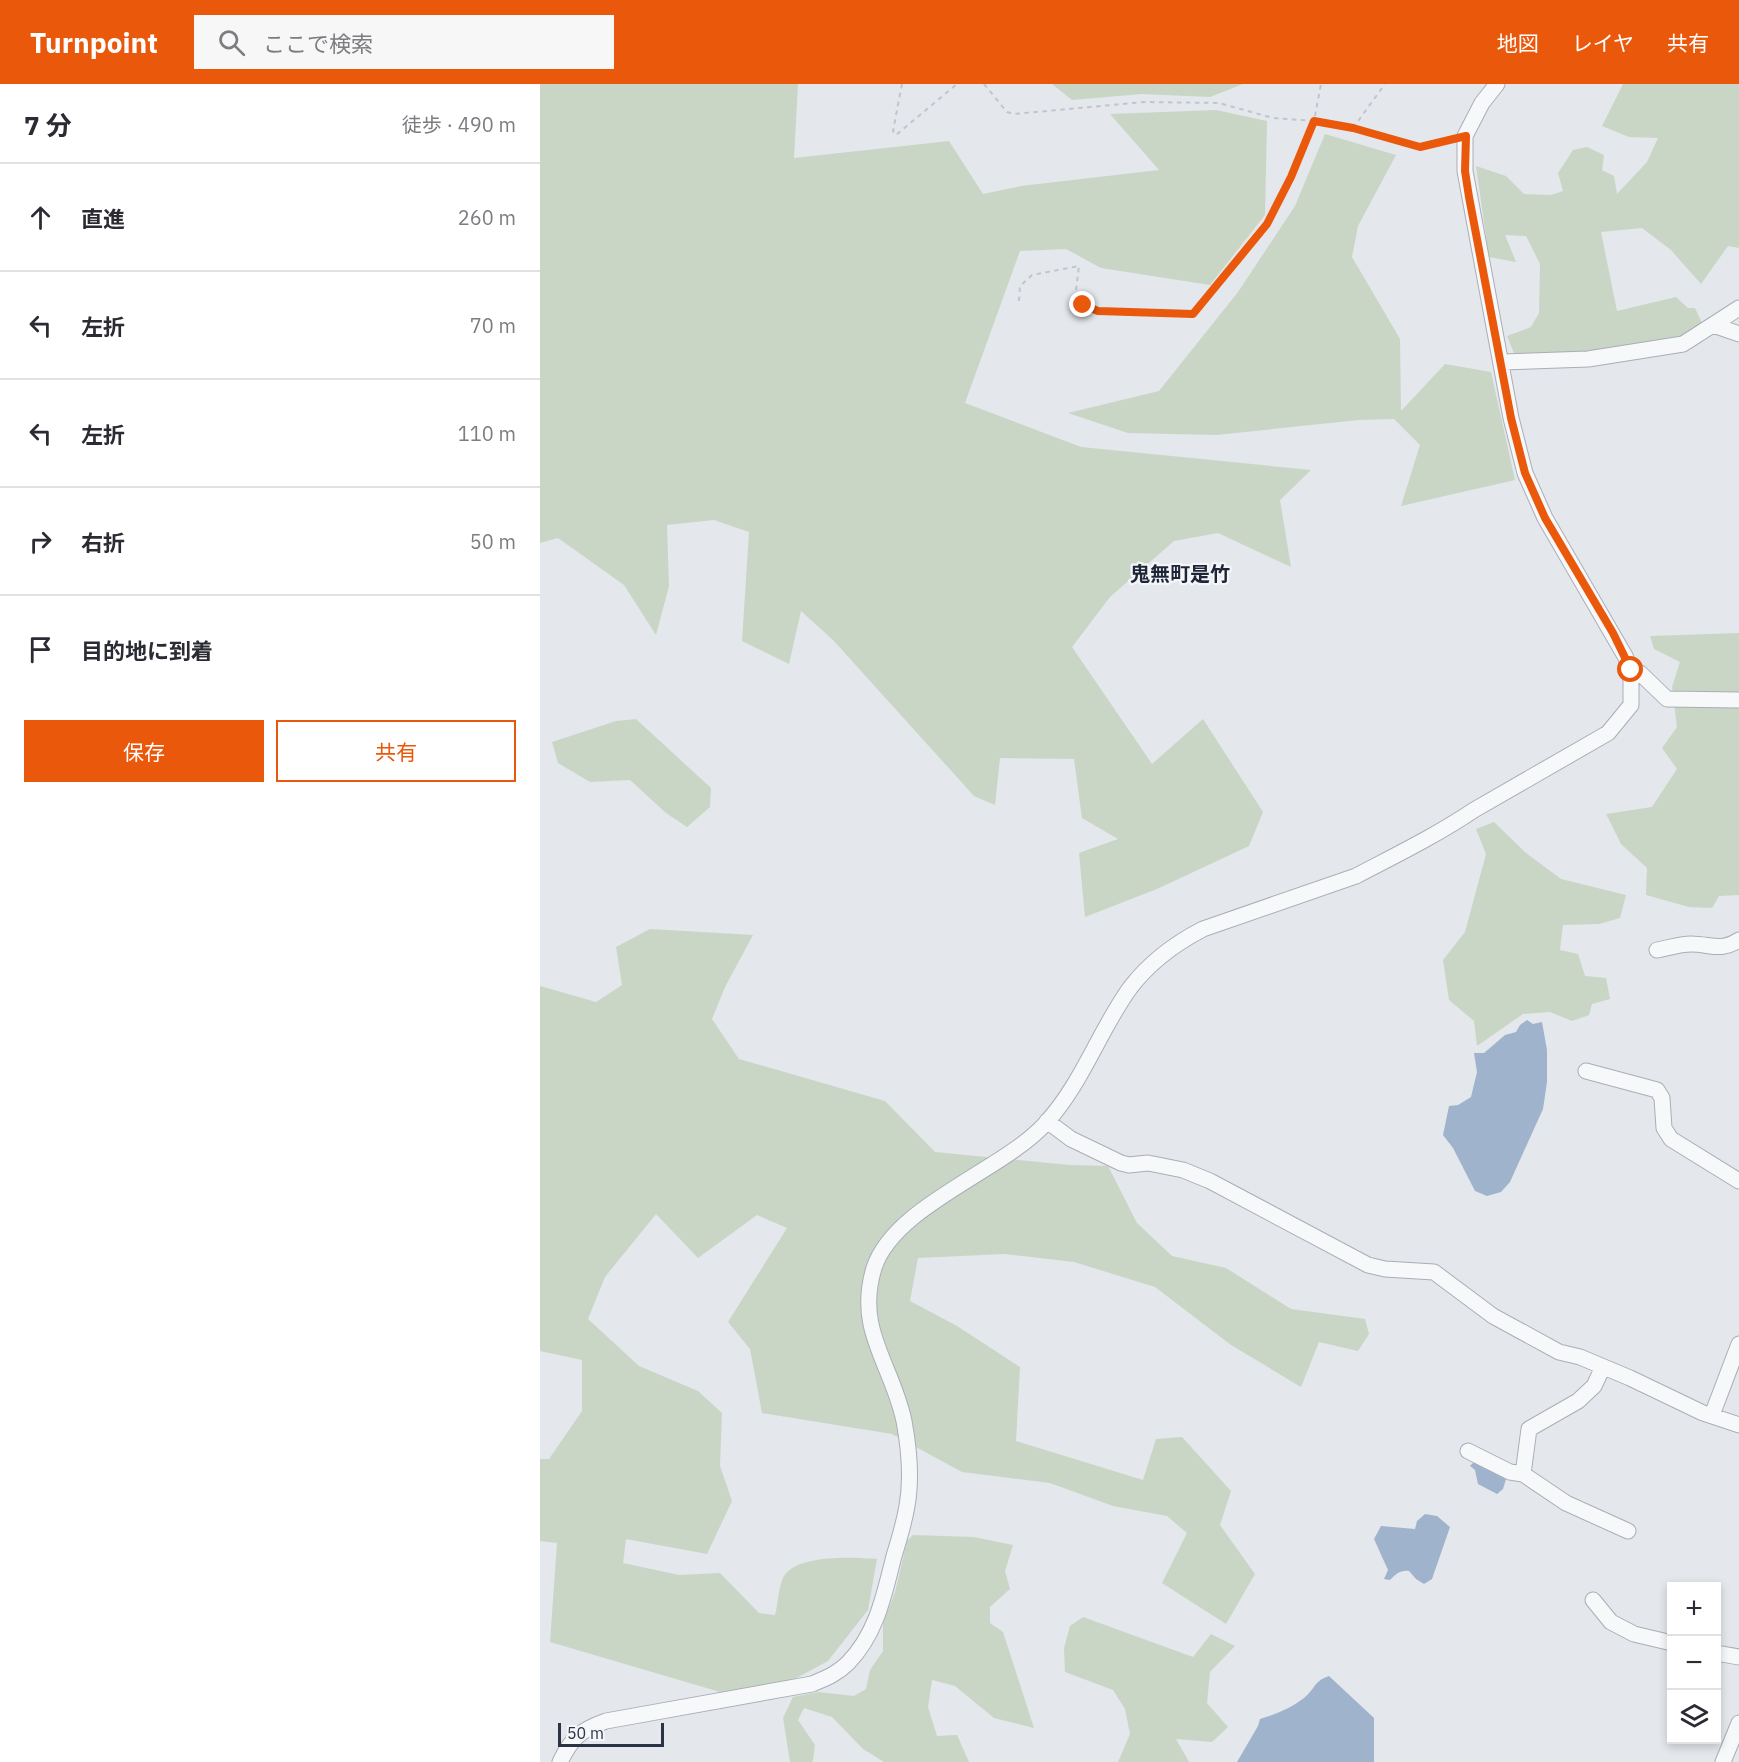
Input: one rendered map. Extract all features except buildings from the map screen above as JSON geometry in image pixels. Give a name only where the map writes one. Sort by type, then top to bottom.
[{"type":"street","points":[[560,1762],[569,1743],[586,1728],[606,1721],[812,1684],[834,1675],[849,1662],[866,1640],[878,1617],[889,1578],[908,1505],[909,1476],[908,1446],[903,1418],[871,1332],[868,1314],[869,1286],[875,1264],[893,1235],[915,1216],[1025,1142],[1047,1121],[1059,1108],[1131,987],[1160,957],[1203,929],[1356,876],[1456,822],[1608,733],[1631,705],[1631,670],[1613,633],[1545,518],[1525,473],[1511,418],[1465,171],[1466,136],[1482,103],[1497,84]]},
{"type":"street","points":[[1501,362],[1588,359],[1683,344],[1739,308]]},
{"type":"street","points":[[1713,325],[1739,334]]},
{"type":"street","points":[[1631,670],[1640,673],[1667,699],[1739,700]]},
{"type":"street","points":[[1657,950],[1691,944],[1713,947],[1730,946],[1739,940]]},
{"type":"street","points":[[1586,1071],[1657,1090],[1662,1098],[1664,1128],[1671,1139],[1739,1181]]},
{"type":"street","points":[[1047,1121],[1071,1139],[1121,1163],[1166,1165],[1210,1181],[1368,1265],[1385,1269],[1434,1272],[1494,1316],[1559,1352],[1580,1357],[1703,1413],[1739,1425]]},
{"type":"street","points":[[1712,1415],[1739,1344]]},
{"type":"street","points":[[1523,1474],[1529,1429],[1578,1401],[1594,1386],[1603,1367]]},
{"type":"street","points":[[1468,1451],[1510,1472],[1523,1474],[1566,1503],[1628,1531]]},
{"type":"street","points":[[1593,1600],[1611,1623],[1634,1634],[1667,1642]]},
{"type":"street","points":[[1721,1654],[1739,1657]]},
{"type":"street","points":[[1723,1762],[1739,1723]]},
{"type":"path","points":[[902,84],[893,131],[896,135],[957,84]]},
{"type":"path","points":[[984,84],[1007,112],[1014,114],[1144,102],[1219,103],[1273,117],[1353,128],[1420,147],[1466,136]]},
{"type":"path","points":[[1019,301],[1020,286],[1032,275],[1079,266],[1075,298],[1083,305],[1098,311],[1193,314],[1267,224],[1291,177],[1314,121],[1321,84]]},
{"type":"path","points":[[1353,128],[1385,84]]},
{"type":"green space","points":[[540,84],[798,84],[794,158],[949,141],[983,194],[1021,186],[1159,170],[1110,114],[1216,110],[1267,121],[1265,215],[1210,285],[1101,268],[1066,249],[1020,251],[965,403],[1081,447],[1311,470],[1280,500],[1291,567],[1218,533],[1174,541],[1110,597],[1072,647],[1152,764],[1203,719],[1263,812],[1249,846],[1157,889],[1085,917],[1079,853],[1118,839],[1082,818],[1074,759],[1000,758],[995,805],[974,796],[833,640],[801,611],[789,664],[742,641],[749,532],[714,520],[667,525],[669,586],[656,635],[624,585],[558,538],[540,543]]},
{"type":"green space","points":[[1052,84],[1243,84],[1210,97],[1142,94],[1072,100]]},
{"type":"green space","points":[[1623,84],[1739,84],[1739,248],[1728,246],[1701,284],[1671,250],[1642,228],[1601,232],[1617,311],[1676,297],[1688,308],[1695,308],[1704,327],[1681,341],[1588,355],[1516,358],[1507,336],[1531,327],[1539,313],[1540,264],[1526,236],[1505,235],[1516,262],[1489,257],[1476,166],[1506,176],[1524,194],[1551,195],[1563,191],[1558,173],[1573,150],[1587,147],[1604,155],[1602,170],[1614,176],[1617,194],[1647,162],[1658,138],[1629,137],[1602,126]]},
{"type":"green space","points":[[1325,134],[1396,155],[1358,226],[1352,257],[1400,339],[1401,411],[1445,364],[1491,372],[1515,480],[1401,506],[1420,445],[1394,419],[1359,420],[1216,435],[1128,433],[1068,413],[1159,391],[1238,292],[1295,206]]},
{"type":"green space","points":[[1739,633],[1739,895],[1719,896],[1712,908],[1689,907],[1646,895],[1647,868],[1621,844],[1606,814],[1652,807],[1677,769],[1662,748],[1677,727],[1672,687],[1680,662],[1654,649],[1650,636]]},
{"type":"green space","points":[[636,719],[711,788],[710,807],[687,827],[666,813],[630,780],[590,782],[558,763],[552,742],[616,721]]},
{"type":"green space","points":[[1494,822],[1526,853],[1561,879],[1626,895],[1620,918],[1599,924],[1563,925],[1560,950],[1578,954],[1585,976],[1606,978],[1610,999],[1592,1004],[1589,1015],[1572,1021],[1550,1012],[1523,1014],[1477,1046],[1474,1021],[1449,1000],[1443,960],[1465,932],[1486,854],[1476,829]]},
{"type":"green space","points":[[650,929],[753,935],[725,987],[712,1019],[739,1059],[885,1101],[935,1152],[1069,1165],[1108,1166],[1137,1223],[1172,1256],[1226,1268],[1291,1309],[1365,1319],[1369,1334],[1358,1351],[1319,1342],[1301,1387],[1231,1345],[1155,1287],[1074,1262],[1004,1254],[918,1258],[910,1301],[957,1326],[1020,1367],[1016,1441],[1143,1480],[1156,1439],[1182,1437],[1231,1491],[1220,1525],[1255,1574],[1226,1624],[1162,1583],[1187,1533],[1167,1516],[1113,1506],[1050,1483],[962,1472],[892,1434],[762,1413],[750,1349],[728,1322],[787,1228],[757,1215],[698,1258],[656,1214],[605,1277],[588,1319],[639,1366],[698,1391],[722,1413],[720,1466],[732,1501],[707,1554],[626,1539],[623,1563],[679,1575],[720,1573],[759,1613],[775,1615],[780,1587],[789,1570],[812,1561],[826,1559],[877,1559],[868,1610],[828,1661],[789,1682],[720,1692],[550,1642],[557,1543],[540,1541],[540,1459],[549,1459],[582,1411],[582,1360],[540,1351],[540,986],[596,1002],[622,985],[616,947]]},
{"type":"green space","points":[[913,1535],[974,1537],[1013,1545],[1005,1571],[1010,1589],[990,1607],[990,1623],[1003,1632],[1034,1728],[994,1718],[955,1686],[932,1680],[928,1707],[937,1736],[957,1735],[969,1762],[884,1762],[863,1749],[832,1717],[804,1708],[798,1720],[815,1745],[813,1760],[812,1762],[790,1762],[783,1718],[793,1697],[818,1692],[854,1696],[866,1689],[870,1670],[883,1651],[883,1623],[895,1592],[907,1541]]},
{"type":"green space","points":[[1083,1617],[1193,1657],[1211,1634],[1235,1646],[1210,1672],[1207,1703],[1228,1727],[1212,1742],[1176,1739],[1189,1762],[1118,1762],[1130,1734],[1125,1709],[1113,1690],[1065,1672],[1064,1648],[1070,1626]]},
{"type":"water","points":[[1527,1020],[1533,1024],[1542,1022],[1547,1050],[1547,1082],[1543,1109],[1510,1182],[1501,1192],[1487,1196],[1475,1191],[1453,1148],[1443,1135],[1449,1106],[1458,1105],[1471,1097],[1477,1072],[1474,1053],[1484,1053],[1505,1035],[1516,1032]]},
{"type":"water","points":[[1474,1462],[1506,1479],[1503,1489],[1497,1494],[1478,1484],[1475,1470],[1470,1466]]},
{"type":"water","points":[[1425,1514],[1437,1516],[1450,1527],[1432,1579],[1424,1584],[1406,1571],[1398,1573],[1390,1580],[1384,1579],[1388,1570],[1374,1539],[1381,1526],[1415,1529],[1417,1521]]},
{"type":"water","points":[[1329,1676],[1374,1718],[1374,1762],[1237,1762],[1260,1719],[1294,1705],[1308,1695],[1320,1680]]},
{"type":"district","name":"鬼無町是竹","points":[[1180,573]]},
{"type":"route","points":[[1083,305],[1098,311],[1193,314],[1267,224],[1291,177],[1314,121],[1353,128],[1420,147],[1466,136],[1465,171],[1469,197],[1511,418],[1525,473],[1545,518],[1613,633],[1631,670]]}]
